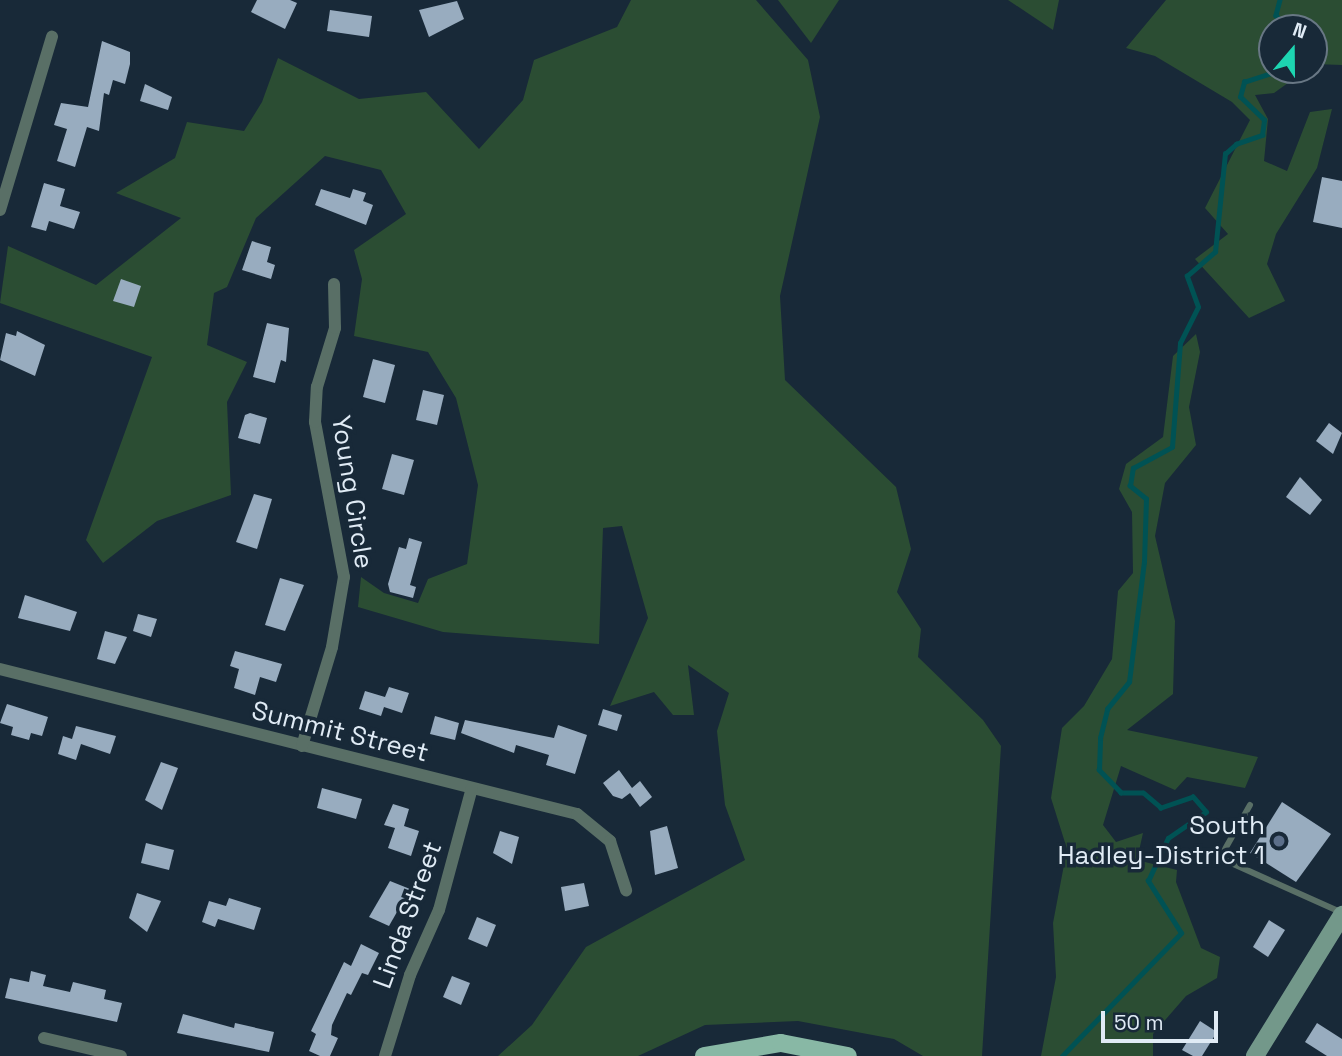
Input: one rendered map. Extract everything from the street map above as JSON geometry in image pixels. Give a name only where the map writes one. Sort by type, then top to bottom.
[{"type":"main road","points":[[1255,1056],[1342,914]]},
{"type":"main road","points":[[704,1056],[780,1042],[848,1056]]},
{"type":"street","points":[[0,210],[52,37]]},
{"type":"street","name":"Young Circle","points":[[302,746],[332,647],[344,577],[315,422],[317,387],[335,328],[334,284]]},
{"type":"street","name":"Summit Street","points":[[0,670],[577,814],[595,826],[618,859],[626,890]]},
{"type":"street","name":"Linda Street","points":[[385,1056],[410,975],[439,910],[472,788]]},
{"type":"street","points":[[44,1038],[121,1056]]},
{"type":"lane","points":[[1250,805],[1220,858],[1342,914]]},
{"type":"green space","points":[[631,0],[756,0],[808,60],[820,117],[780,296],[785,380],[896,487],[911,549],[897,592],[921,629],[918,657],[983,720],[1001,746],[982,1056],[923,1056],[894,1039],[798,1021],[705,1025],[638,1056],[498,1056],[532,1025],[586,947],[745,860],[725,805],[717,731],[729,693],[688,665],[694,715],[673,715],[654,692],[610,706],[648,618],[622,526],[603,528],[599,644],[443,632],[358,607],[361,577],[384,593],[418,603],[428,579],[467,564],[478,485],[456,398],[428,352],[354,336],[362,279],[354,250],[406,214],[381,170],[325,156],[256,218],[227,287],[214,293],[207,345],[247,362],[227,402],[231,495],[157,521],[103,563],[86,540],[152,357],[0,303],[8,246],[96,285],[181,218],[116,193],[175,158],[187,122],[244,131],[262,102],[278,58],[359,99],[426,92],[479,149],[523,100],[534,60],[617,27]]},
{"type":"green space","points":[[778,0],[839,0],[811,43]]},
{"type":"green space","points":[[1008,0],[1059,0],[1053,30]]},
{"type":"green space","points":[[1166,0],[1342,0],[1342,65],[1328,64],[1328,14],[1258,14],[1258,84],[1287,84],[1274,93],[1255,95],[1268,119],[1264,161],[1287,171],[1310,112],[1332,109],[1317,168],[1276,234],[1267,264],[1285,301],[1249,318],[1195,259],[1228,234],[1205,208],[1250,120],[1232,102],[1155,56],[1126,48]]},
{"type":"green space","points":[[1196,334],[1200,352],[1189,407],[1196,445],[1165,483],[1155,536],[1175,621],[1173,694],[1127,730],[1258,757],[1245,788],[1187,777],[1175,790],[1121,766],[1103,825],[1116,842],[1143,833],[1137,860],[1177,870],[1176,882],[1201,948],[1220,957],[1217,978],[1186,996],[1153,1034],[1153,1056],[1041,1056],[1056,977],[1053,923],[1067,849],[1051,798],[1062,728],[1084,706],[1112,659],[1118,591],[1133,573],[1132,512],[1119,489],[1126,464],[1163,437],[1173,356]]},
{"type":"building","points":[[257,0],[290,0],[297,3],[285,29],[251,12]]},
{"type":"building","points":[[457,1],[464,19],[429,37],[419,10]]},
{"type":"building","points":[[330,10],[372,16],[369,37],[327,31]]},
{"type":"building","points":[[102,41],[130,52],[130,64],[125,84],[113,80],[109,95],[104,93],[99,131],[87,127],[75,167],[57,161],[67,129],[54,125],[61,103],[88,107]]},
{"type":"building","points":[[145,84],[172,97],[168,110],[140,101]]},
{"type":"building","points":[[1322,177],[1342,181],[1342,228],[1313,222]]},
{"type":"building","points":[[44,183],[65,189],[60,206],[80,212],[74,229],[49,221],[46,231],[31,227]]},
{"type":"building","points":[[321,189],[350,198],[353,189],[366,193],[363,201],[373,205],[366,225],[315,205]]},
{"type":"building","points":[[252,241],[271,247],[267,262],[275,265],[271,279],[242,270]]},
{"type":"building","points":[[121,279],[141,286],[134,307],[113,301]]},
{"type":"building","points":[[267,323],[289,328],[286,362],[281,360],[275,383],[253,377]]},
{"type":"building","points":[[17,331],[45,345],[35,376],[0,360],[6,333],[16,336]]},
{"type":"building","points":[[373,359],[395,365],[385,403],[363,397]]},
{"type":"building","points":[[423,390],[444,395],[437,425],[416,420]]},
{"type":"building","points":[[250,413],[267,418],[260,444],[238,438],[245,415]]},
{"type":"building","points":[[1329,423],[1342,433],[1333,454],[1316,441]]},
{"type":"building","points":[[392,454],[414,460],[404,495],[382,489]]},
{"type":"building","points":[[1300,477],[1322,500],[1310,515],[1286,497]]},
{"type":"building","points":[[254,494],[272,499],[257,549],[236,542]]},
{"type":"building","points":[[409,538],[422,542],[410,585],[416,587],[413,598],[390,592],[388,584],[399,547],[406,549]]},
{"type":"building","points":[[280,578],[304,585],[285,631],[265,625]]},
{"type":"building","points":[[25,595],[77,612],[70,631],[18,618]]},
{"type":"building","points":[[138,614],[157,619],[151,637],[133,631]]},
{"type":"building","points":[[105,631],[127,637],[115,664],[97,659]]},
{"type":"building","points":[[235,651],[282,664],[276,682],[260,677],[255,695],[234,688],[239,669],[230,666]]},
{"type":"building","points":[[389,687],[409,693],[402,713],[384,707],[381,716],[359,709],[365,691],[385,697]]},
{"type":"building","points":[[7,704],[48,717],[42,736],[31,733],[29,740],[11,735],[13,727],[0,723]]},
{"type":"building","points":[[603,709],[622,715],[617,731],[598,725]]},
{"type":"building","points":[[435,716],[459,723],[455,740],[430,734]]},
{"type":"building","points":[[465,720],[554,738],[558,725],[587,735],[575,774],[546,765],[549,755],[516,745],[514,753],[461,733]]},
{"type":"building","points":[[76,726],[116,736],[110,754],[81,744],[76,760],[58,754],[63,736],[72,739]]},
{"type":"building","points":[[161,762],[178,768],[162,810],[145,800]]},
{"type":"building","points":[[619,770],[632,788],[640,781],[652,797],[640,807],[630,793],[622,799],[613,796],[603,783]]},
{"type":"building","points":[[322,788],[362,799],[356,819],[317,808]]},
{"type":"building","points":[[1282,802],[1331,834],[1296,882],[1250,853]]},
{"type":"building","points":[[393,804],[409,809],[404,826],[419,831],[411,856],[388,848],[395,828],[384,825]]},
{"type":"building","points":[[667,826],[678,868],[655,875],[650,831]]},
{"type":"building","points":[[500,831],[519,837],[512,864],[493,853]]},
{"type":"building","points":[[146,843],[174,850],[169,870],[141,863]]},
{"type":"building","points":[[390,881],[410,889],[389,926],[369,917]]},
{"type":"building","points":[[584,883],[589,906],[565,911],[561,887]]},
{"type":"building","points":[[137,893],[161,901],[147,932],[129,918]]},
{"type":"building","points":[[229,898],[261,908],[254,930],[218,919],[215,927],[202,922],[209,901],[226,906]]},
{"type":"building","points":[[477,917],[496,925],[487,947],[468,939]]},
{"type":"building","points":[[1269,920],[1285,930],[1268,957],[1253,947]]},
{"type":"building","points":[[361,944],[379,953],[368,975],[362,973],[351,995],[347,993],[332,1025],[331,1035],[338,1038],[330,1056],[320,1056],[309,1051],[316,1034],[311,1031],[344,962],[351,966]]},
{"type":"building","points":[[31,971],[46,975],[43,986],[70,992],[73,982],[106,990],[104,999],[122,1003],[117,1022],[5,998],[10,978],[29,982]]},
{"type":"building","points":[[452,976],[470,983],[461,1005],[443,997]]},
{"type":"building","points":[[183,1014],[234,1028],[235,1023],[274,1032],[269,1052],[177,1033]]},
{"type":"building","points":[[1200,1021],[1217,1032],[1202,1056],[1193,1056],[1182,1050]]},
{"type":"building","points":[[1317,1023],[1342,1039],[1342,1056],[1327,1056],[1305,1042]]},
{"type":"waterway","points":[[1276,14],[1280,0]]},
{"type":"waterway","points":[[1062,1056],[1181,933],[1148,881],[1168,838],[1206,812],[1193,797],[1161,808],[1143,793],[1121,793],[1099,770],[1100,738],[1107,709],[1129,682],[1144,562],[1146,499],[1130,486],[1133,468],[1172,447],[1180,343],[1198,307],[1187,276],[1215,252],[1225,154],[1236,144],[1262,135],[1264,120],[1240,97],[1244,82],[1258,77]]},
{"type":"place","name":"South Hadley-District 1","points":[[1279,841]]}]
